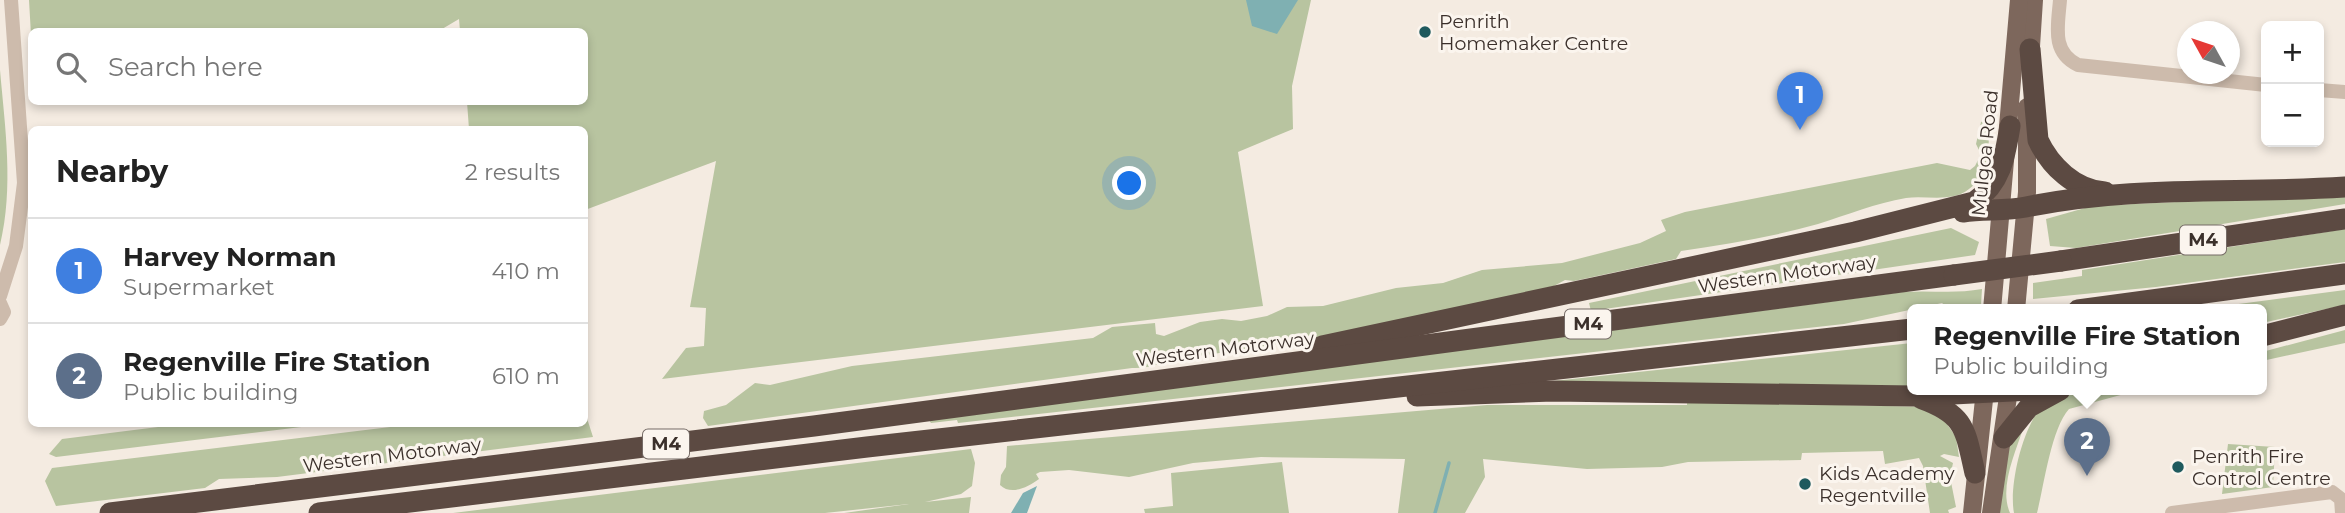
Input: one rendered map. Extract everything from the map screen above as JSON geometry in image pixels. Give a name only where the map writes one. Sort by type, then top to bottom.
[{"type":"highway","points":[[2030,49],[2039,140],[2045,153],[2067,177],[2079,184],[2099,192],[2135,194]]},
{"type":"highway","points":[[1222,372],[1300,351],[1905,220],[1974,202],[1987,191],[2000,172],[2010,126]]},
{"type":"highway","points":[[1905,220],[2026,206],[2052,200],[2135,194],[2345,187]]},
{"type":"highway","name":"Western Motorway","points":[[110,513],[1222,372],[2062,261],[2345,219]]},
{"type":"highway","points":[[2122,304],[2345,274]]},
{"type":"highway","points":[[2267,335],[2345,315]]},
{"type":"highway","name":"M4","points":[[319,513],[1907,330]]},
{"type":"highway","name":"M4","points":[[1346,393],[1434,397],[1553,391],[1932,395]]},
{"type":"highway","points":[[2004,438],[2024,411],[2051,395]]},
{"type":"highway","name":"M4","points":[[1914,396],[1946,408],[1960,421],[1975,473]]},
{"type":"main road","name":"Mulgoa Road","points":[[1993,304],[2020,0]]},
{"type":"main road","name":"Mulgoa Road","points":[[2017,304],[2026,206],[2034,0]]},
{"type":"main road","points":[[1972,513],[1984,395]]},
{"type":"main road","points":[[1992,513],[2009,395]]},
{"type":"street","points":[[0,296],[16,246],[24,183],[11,0]]},
{"type":"street","points":[[2060,0],[2058,44],[2064,55],[2078,65],[2261,84]]},
{"type":"street","points":[[2324,90],[2345,92]]},
{"type":"street","points":[[0,303],[4,312],[0,319]]},
{"type":"street","points":[[2172,513],[2332,492],[2341,499],[2342,513]]},
{"type":"green space","points":[[29,0],[1311,0],[1292,86],[1293,129],[1238,152],[1263,306],[662,379],[686,348],[704,346],[706,308],[690,307],[716,161],[588,209],[588,126],[469,126],[467,105],[588,105],[588,28],[460,28],[459,19],[444,28],[31,28]]},
{"type":"green space","points":[[0,70],[6,136],[7,201],[0,245]]},
{"type":"green space","points":[[1988,119],[1989,138],[1985,166],[1976,183],[1955,196],[1895,200],[1784,233],[1681,251],[1676,259],[1574,281],[1565,280],[1554,286],[1463,307],[1280,344],[1188,357],[1146,367],[708,426],[703,418],[704,411],[726,405],[755,383],[770,385],[852,366],[1093,338],[1112,327],[1155,323],[1156,334],[1164,336],[1200,322],[1222,319],[1241,321],[1267,316],[1287,307],[1323,306],[1396,288],[1443,283],[1482,270],[1562,263],[1640,243],[1666,231],[1661,220],[1685,212],[1937,163],[1970,170],[1981,154],[1976,144],[1981,122]]},
{"type":"green space","points":[[2345,194],[2345,204],[2076,248],[2050,246],[2046,219],[2092,206]]},
{"type":"green space","points":[[1951,228],[1979,242],[1975,255],[1591,311],[1589,303]]},
{"type":"green space","points":[[2345,229],[2345,262],[2156,287],[2033,299],[2033,283],[2082,276],[2082,270]]},
{"type":"green space","points":[[1982,289],[1981,304],[1907,304],[1907,310],[1844,324],[958,423],[957,420],[931,423],[929,420],[1903,292]]},
{"type":"green space","points":[[2345,290],[2345,305],[2267,322],[2267,304],[2239,304]]},
{"type":"green space","points":[[2345,330],[2345,343],[2267,360],[2267,351]]},
{"type":"green space","points":[[1907,344],[1907,390],[1553,381]]},
{"type":"green space","points":[[2121,395],[2069,409],[2057,430],[2037,513],[2014,513],[2014,484],[2021,448],[2036,415],[2045,403],[2055,396]]},
{"type":"green space","points":[[1687,402],[1935,407],[1956,437],[1959,457],[1944,454],[1940,456],[1953,463],[1950,477],[1956,507],[1948,510],[1949,513],[1930,513],[1923,466],[1919,458],[1885,464],[1883,451],[1802,453],[1801,460],[1688,462],[1662,467],[1587,469],[1483,459],[1485,477],[1465,513],[1398,513],[1405,459],[1261,457],[1193,463],[1129,477],[1069,470],[1040,472],[1036,474],[1039,479],[1020,489],[1009,490],[1000,485],[1001,475],[1006,467],[1007,446],[1487,405],[1687,405]]},
{"type":"green space","points":[[588,421],[593,437],[277,477],[219,479],[205,488],[56,506],[45,481],[52,468],[390,427],[588,427]]},
{"type":"green space","points":[[158,427],[301,427],[56,457],[49,454],[62,439]]},
{"type":"green space","points":[[2023,429],[2007,482],[2010,513],[1998,513],[2010,441]]},
{"type":"green space","points":[[2228,444],[2275,447],[2273,487],[2222,494]]},
{"type":"green space","points":[[971,449],[975,463],[972,486],[961,494],[925,502],[971,497],[969,513],[844,513],[909,504],[825,513],[453,513]]},
{"type":"green space","points":[[1282,462],[1289,513],[1145,513],[1144,509],[1173,506],[1171,473]]},
{"type":"water","points":[[1246,0],[1298,0],[1277,34],[1252,26]]},
{"type":"water","points":[[1037,486],[1027,513],[1011,513],[1023,493]]},
{"type":"waterway","points":[[1435,513],[1449,463]]},
{"type":"place","name":"Penrith Homemaker Centre","points":[[1425,32]]},
{"type":"place","name":"Harvey Norman","points":[[1800,130]]},
{"type":"place","name":"Penrith Fire Control Centre","points":[[2178,467]]},
{"type":"place","name":"Regenville Fire Station","points":[[2087,476]]},
{"type":"place","name":"Kids Academy Regentville","points":[[1805,484]]}]
